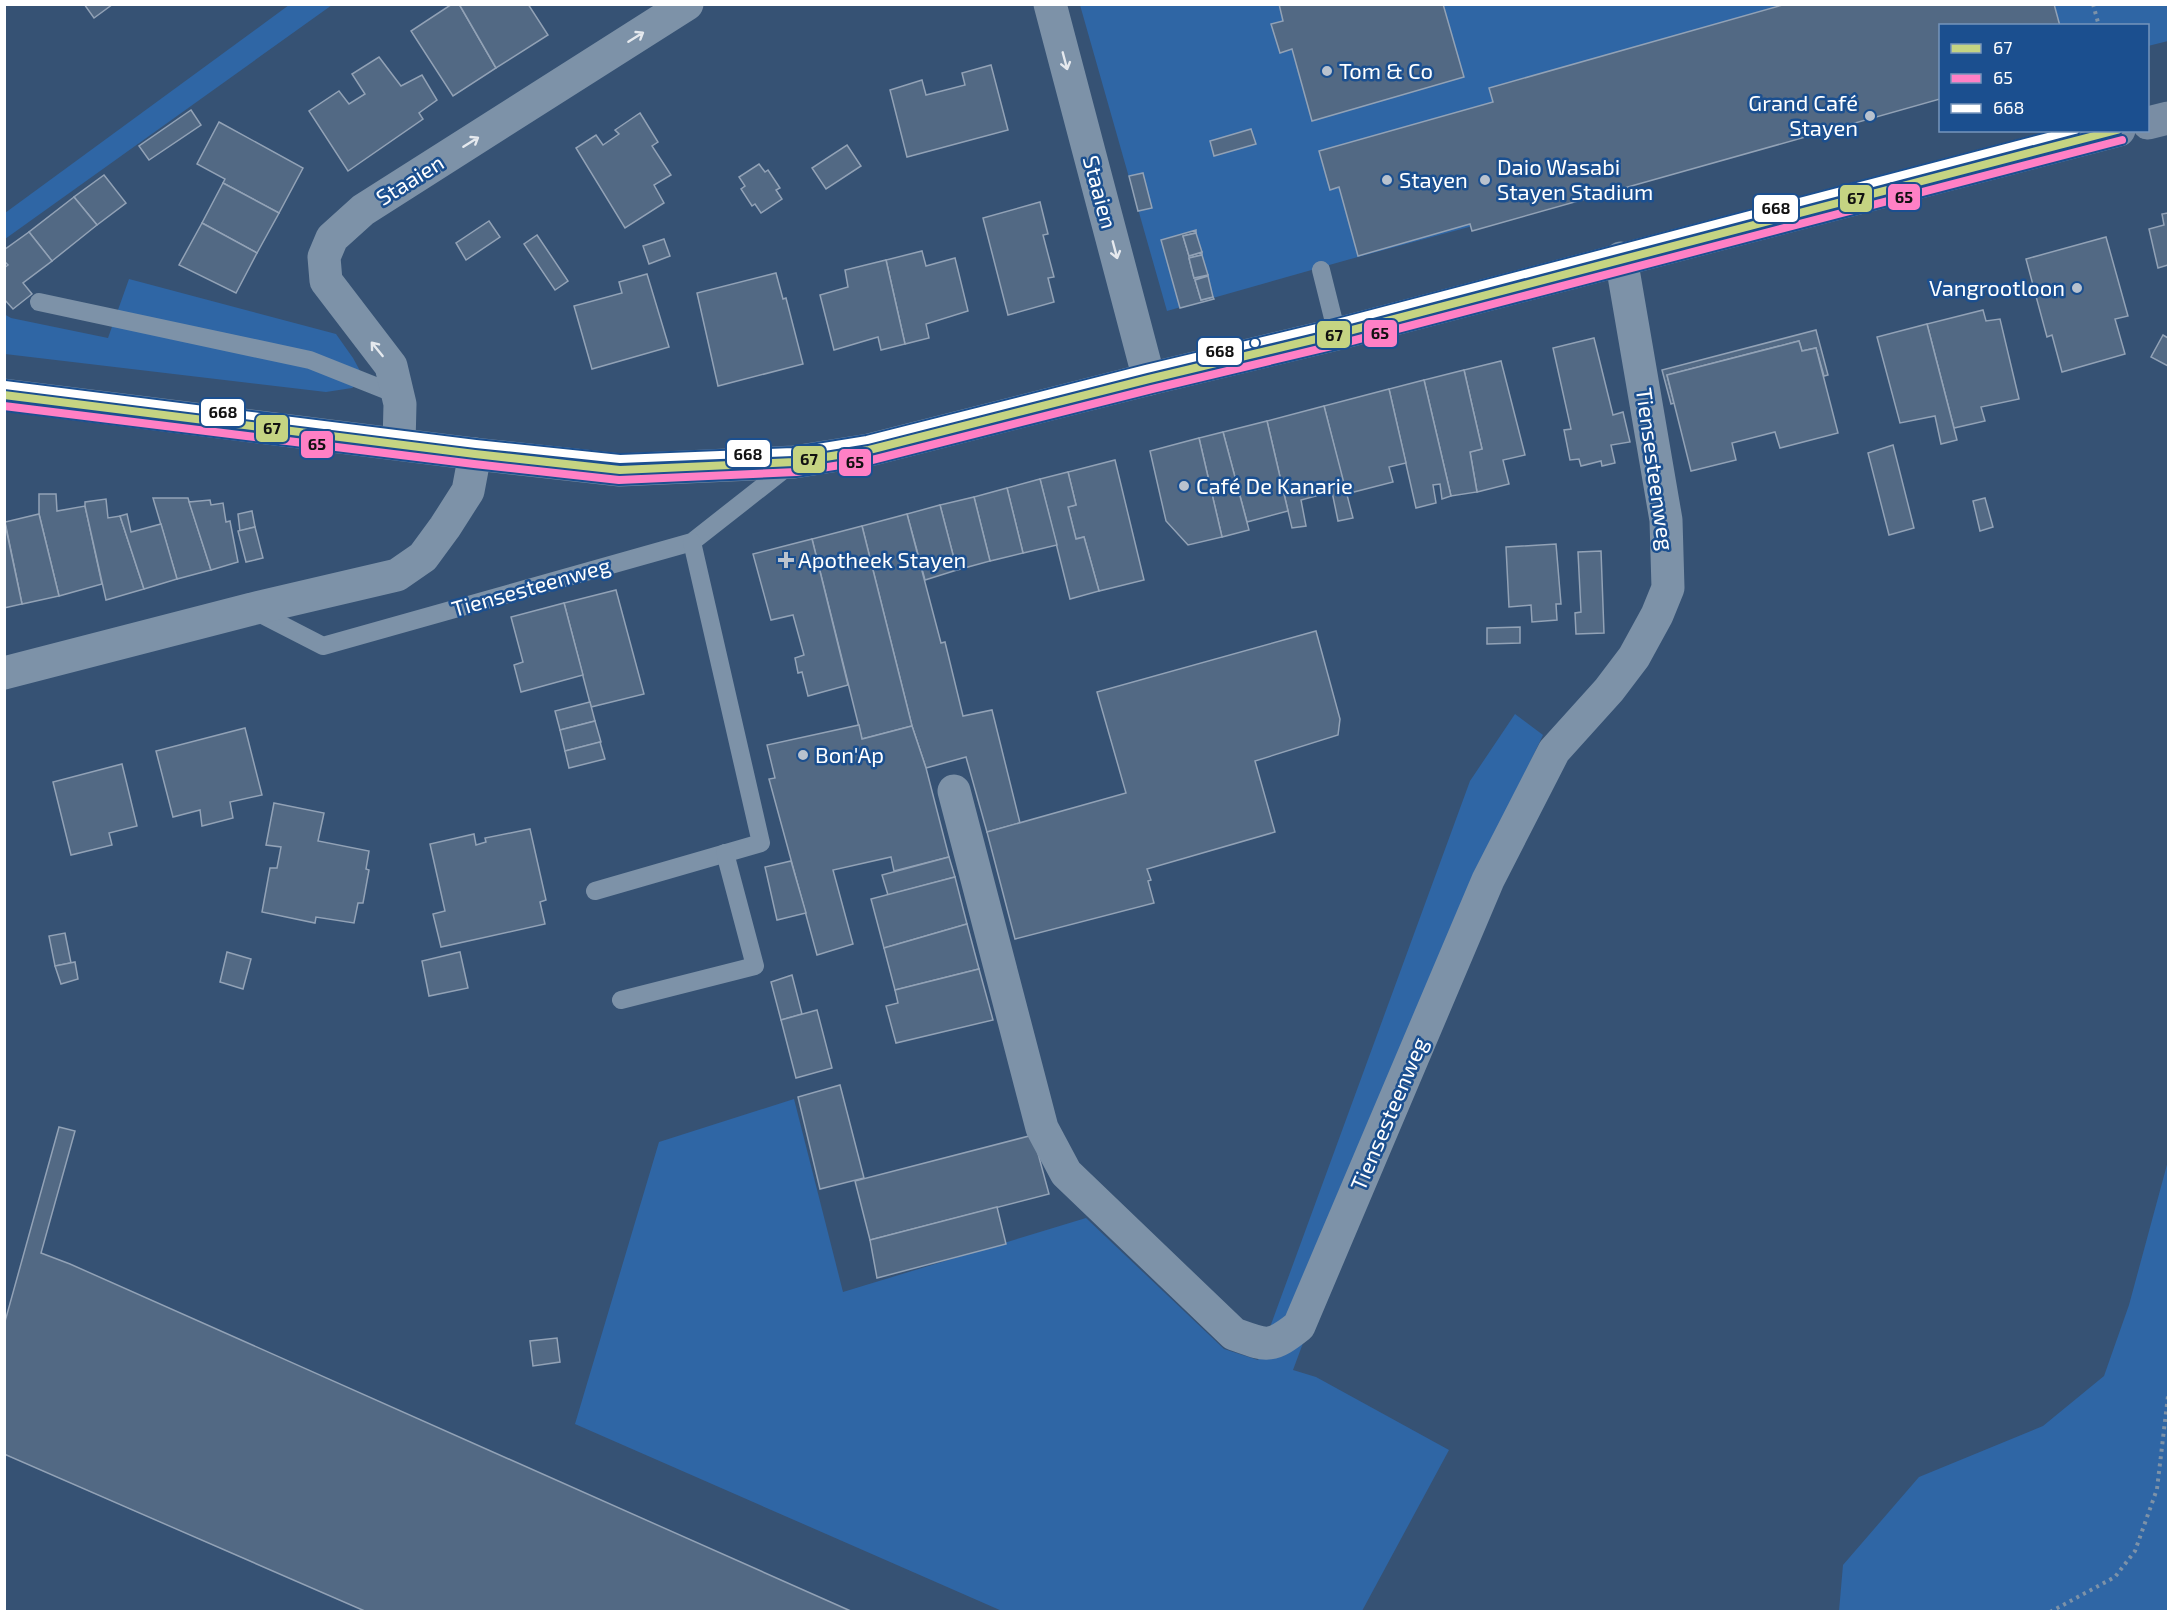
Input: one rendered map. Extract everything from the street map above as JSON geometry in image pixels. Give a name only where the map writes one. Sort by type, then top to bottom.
[{"type":"main road","points":[[2149,123],[2169,118]]},
{"type":"main road","name":"Tiensesteenweg","points":[[4,395],[620,470],[794,462],[869,450],[1337,334],[1621,258],[2111,132]]},
{"type":"street","name":"Staaien","points":[[399,444],[400,404],[391,366],[326,281],[324,257],[332,238],[363,210],[687,4]]},
{"type":"street","name":"Staaien","points":[[1050,4],[1149,379]]},
{"type":"street","name":"Tiensesteenweg","points":[[954,791],[1042,1128],[1066,1173],[1234,1334],[1263,1344],[1281,1340],[1299,1326],[1488,880],[1554,751],[1609,690],[1634,657],[1657,615],[1668,588],[1666,519],[1621,258]]},
{"type":"street","points":[[4,673],[252,609],[397,575],[423,557],[468,491],[475,454]]},
{"type":"lane","points":[[1321,270],[1337,334]]},
{"type":"lane","points":[[39,302],[310,360],[398,395]]},
{"type":"lane","name":"Tiensesteenweg","points":[[252,609],[323,646],[692,542],[794,462]]},
{"type":"lane","points":[[595,891],[761,843],[692,542]]},
{"type":"lane","points":[[621,1000],[755,966],[725,853]]},
{"type":"path","points":[[2093,4],[2098,24]]},
{"type":"path","points":[[2050,1611],[2115,1577],[2135,1551],[2157,1489],[2169,1396]]},
{"type":"shaded area","name":"Stayen","points":[[2168,4],[2168,41],[2149,46],[2149,24],[1939,24],[1939,99],[1167,311],[1080,5]]},
{"type":"shaded area","points":[[289,5],[332,5],[5,239],[5,213]]},
{"type":"shaded area","points":[[129,279],[336,334],[364,378],[352,388],[326,392],[5,354],[4,314],[11,318],[108,338]]},
{"type":"shaded area","points":[[1515,714],[1543,735],[1480,867],[1293,1370],[1316,1377],[1449,1450],[1362,1611],[1002,1611],[575,1424],[659,1142],[794,1099],[843,1292],[1086,1218],[1224,1349],[1258,1360],[1470,781]]},
{"type":"shaded area","points":[[2168,1161],[2168,1611],[1839,1611],[1843,1565],[1919,1477],[2043,1426],[2104,1376],[2129,1305]]},
{"type":"building","points":[[84,4],[113,4],[94,18]]},
{"type":"building","points":[[452,4],[459,4],[496,68],[453,96],[411,31]]},
{"type":"building","points":[[459,4],[528,4],[548,35],[496,68]]},
{"type":"building","points":[[1279,4],[1443,4],[1464,77],[1312,121],[1292,49],[1280,53],[1271,24],[1283,21]]},
{"type":"building","name":"Daio Wasabi Stayen Stadium","points":[[1786,4],[2054,4],[2059,24],[1939,24],[1939,99],[1472,231],[1470,224],[1358,256],[1339,187],[1330,190],[1319,151],[1493,102],[1489,88]]},
{"type":"building","points":[[379,57],[401,86],[422,75],[437,100],[419,113],[423,119],[348,171],[309,111],[339,91],[349,104],[365,94],[352,74]]},
{"type":"building","points":[[991,65],[1008,130],[907,157],[890,90],[922,80],[926,95],[965,85],[962,73]]},
{"type":"building","points":[[191,110],[201,125],[149,160],[139,146]]},
{"type":"building","points":[[640,113],[658,142],[652,146],[671,175],[654,185],[664,203],[625,228],[576,148],[596,135],[603,145],[619,134],[615,130]]},
{"type":"building","points":[[219,122],[303,168],[279,213],[223,183],[225,179],[197,164]]},
{"type":"building","points":[[1251,129],[1256,144],[1214,156],[1210,141]]},
{"type":"building","points":[[847,145],[861,166],[826,189],[812,168]]},
{"type":"building","points":[[759,164],[765,172],[768,170],[780,188],[776,190],[782,199],[761,213],[755,204],[752,206],[741,189],[745,186],[739,177]]},
{"type":"building","points":[[1143,173],[1152,208],[1138,211],[1129,176]]},
{"type":"building","points":[[104,175],[126,203],[97,225],[74,197]]},
{"type":"building","points":[[223,183],[279,213],[257,253],[202,223]]},
{"type":"building","points":[[74,197],[97,225],[52,261],[29,232]]},
{"type":"building","points":[[1040,202],[1048,234],[1043,235],[1054,277],[1048,278],[1054,302],[1008,315],[983,218]]},
{"type":"building","points":[[2168,213],[2168,265],[2158,268],[2149,229],[2164,225],[2162,214]]},
{"type":"building","points":[[489,221],[500,237],[466,260],[456,243]]},
{"type":"building","points":[[202,223],[257,253],[236,293],[179,265]]},
{"type":"building","points":[[1196,230],[1196,233],[1183,236],[1189,256],[1202,252],[1202,255],[1189,258],[1194,278],[1208,275],[1195,280],[1201,300],[1213,297],[1214,299],[1180,308],[1161,240]]},
{"type":"building","points":[[29,232],[52,261],[23,283],[32,294],[13,309],[4,299],[4,268],[8,265],[4,261],[4,250]]},
{"type":"building","points":[[1196,233],[1202,252],[1189,256],[1183,236]]},
{"type":"building","points":[[537,235],[568,281],[555,290],[524,244]]},
{"type":"building","name":"Vangrootloon","points":[[2106,237],[2128,316],[2115,319],[2125,354],[2062,372],[2052,335],[2047,337],[2026,259]]},
{"type":"building","points":[[664,239],[670,256],[649,264],[643,246]]},
{"type":"building","points":[[922,251],[926,266],[955,258],[968,311],[926,324],[929,338],[905,344],[886,260]]},
{"type":"building","points":[[1202,255],[1208,275],[1194,278],[1189,258]]},
{"type":"building","points":[[886,260],[905,344],[881,350],[878,337],[834,350],[820,295],[848,287],[845,270]]},
{"type":"building","points":[[776,273],[783,299],[786,298],[803,364],[718,386],[697,293]]},
{"type":"building","points":[[647,274],[669,347],[592,369],[574,306],[622,293],[619,282]]},
{"type":"building","points":[[1208,276],[1213,297],[1201,300],[1195,280]]},
{"type":"building","points":[[1983,310],[1986,321],[2000,319],[2019,399],[1981,407],[1985,421],[1954,428],[1927,324]]},
{"type":"building","points":[[1927,324],[1957,440],[1941,444],[1935,416],[1900,423],[1877,337]]},
{"type":"building","points":[[1816,330],[1828,375],[1824,376],[1816,348],[1802,351],[1799,341],[1667,375],[1674,403],[1671,404],[1662,370]]},
{"type":"building","points":[[2163,335],[2168,338],[2168,366],[2151,357]]},
{"type":"building","points":[[1594,338],[1613,415],[1623,412],[1630,442],[1611,445],[1615,463],[1602,466],[1601,461],[1581,466],[1579,459],[1570,460],[1564,430],[1571,429],[1553,348]]},
{"type":"building","points":[[1799,341],[1802,351],[1816,348],[1838,433],[1780,448],[1775,432],[1732,443],[1736,460],[1691,471],[1667,375]]},
{"type":"building","points":[[1501,361],[1525,455],[1503,460],[1509,484],[1477,492],[1470,452],[1482,449],[1464,370]]},
{"type":"building","points":[[1464,370],[1482,449],[1470,452],[1477,492],[1451,496],[1424,380]]},
{"type":"building","points":[[1424,380],[1451,496],[1442,499],[1440,484],[1433,485],[1436,503],[1416,508],[1389,389]]},
{"type":"building","points":[[1389,389],[1406,463],[1389,467],[1393,482],[1346,494],[1324,406]]},
{"type":"building","points":[[1324,406],[1353,518],[1338,521],[1330,482],[1314,487],[1316,496],[1301,500],[1306,526],[1292,528],[1267,421]]},
{"type":"building","points":[[1267,421],[1288,511],[1247,522],[1223,432]]},
{"type":"building","points":[[1223,432],[1249,530],[1222,537],[1199,438]]},
{"type":"building","name":"Café De Kanarie","points":[[1199,438],[1222,537],[1188,545],[1166,521],[1150,451]]},
{"type":"building","points":[[1893,445],[1914,528],[1889,535],[1868,453]]},
{"type":"building","points":[[1115,460],[1144,580],[1099,591],[1084,537],[1076,539],[1068,507],[1076,505],[1068,472]]},
{"type":"building","points":[[1068,472],[1076,505],[1068,507],[1076,539],[1084,537],[1099,591],[1070,599],[1040,479]]},
{"type":"building","points":[[1040,479],[1057,545],[1023,553],[1007,488]]},
{"type":"building","points":[[1007,488],[1023,553],[990,561],[974,497]]},
{"type":"building","points":[[39,494],[56,494],[57,511],[85,506],[102,584],[59,596],[39,514]]},
{"type":"building","points":[[974,497],[990,561],[957,570],[940,505]]},
{"type":"building","points":[[153,498],[188,498],[211,570],[177,579]]},
{"type":"building","points":[[1985,498],[1993,527],[1980,531],[1973,501]]},
{"type":"building","points":[[106,499],[108,518],[120,516],[144,589],[106,600],[85,502]]},
{"type":"building","points":[[210,500],[211,505],[223,503],[226,522],[230,521],[238,562],[211,570],[189,502]]},
{"type":"building","points":[[940,505],[957,570],[925,580],[907,514]]},
{"type":"building","points":[[252,511],[255,527],[240,531],[238,514]]},
{"type":"building","points":[[39,514],[59,596],[22,604],[5,522]]},
{"type":"building","points":[[127,514],[131,532],[161,524],[177,579],[144,589],[120,516]]},
{"type":"building","points":[[907,514],[941,643],[945,642],[963,716],[992,710],[1020,823],[987,832],[966,757],[926,768],[912,726],[862,526]]},
{"type":"building","points":[[4,519],[22,604],[4,608]]},
{"type":"building","points":[[862,526],[912,726],[862,739],[812,539]]},
{"type":"building","points":[[255,527],[263,558],[246,562],[238,531]]},
{"type":"building","points":[[812,539],[848,685],[808,696],[802,672],[798,673],[795,658],[804,655],[793,615],[771,620],[753,554]]},
{"type":"building","points":[[1556,544],[1561,604],[1556,604],[1557,620],[1532,622],[1531,605],[1509,607],[1506,547]]},
{"type":"building","points":[[1601,551],[1604,633],[1576,634],[1575,613],[1581,612],[1578,552]]},
{"type":"building","points":[[616,590],[644,694],[591,707],[564,603]]},
{"type":"building","points":[[564,603],[583,675],[521,692],[514,665],[523,662],[511,617]]},
{"type":"building","points":[[1520,627],[1520,643],[1487,644],[1487,628]]},
{"type":"building","points":[[1316,631],[1340,719],[1338,735],[1255,761],[1275,832],[1147,869],[1154,903],[1015,939],[987,832],[1126,793],[1097,692]]},
{"type":"building","points":[[590,702],[595,721],[560,730],[555,711]]},
{"type":"building","points":[[595,721],[601,742],[565,751],[560,730]]},
{"type":"building","points":[[859,725],[862,739],[912,726],[926,768],[949,857],[894,871],[891,857],[833,870],[853,944],[817,955],[769,779],[775,778],[767,745]]},
{"type":"building","points":[[245,728],[262,795],[230,802],[233,818],[202,826],[200,810],[173,817],[156,751]]},
{"type":"building","points":[[600,742],[605,759],[569,768],[565,751]]},
{"type":"building","points":[[122,764],[137,826],[109,833],[112,845],[71,855],[53,782]]},
{"type":"building","points":[[274,803],[324,813],[318,841],[369,851],[366,869],[369,870],[363,903],[358,903],[354,923],[316,917],[315,923],[262,912],[270,868],[277,868],[281,847],[266,845]]},
{"type":"building","points":[[530,829],[546,900],[540,902],[545,924],[441,947],[433,914],[445,911],[430,844],[474,834],[476,845],[486,842],[485,838]]},
{"type":"building","points":[[949,857],[955,877],[888,895],[882,875]]},
{"type":"building","points":[[791,861],[806,913],[777,920],[765,867]]},
{"type":"building","points":[[955,877],[967,924],[884,948],[871,899]]},
{"type":"building","points":[[967,924],[979,969],[895,990],[884,948]]},
{"type":"building","points":[[65,933],[71,963],[55,966],[49,936]]},
{"type":"building","points":[[227,952],[251,959],[243,989],[220,982]]},
{"type":"building","points":[[460,952],[468,988],[429,996],[422,961]]},
{"type":"building","points":[[75,962],[78,979],[61,984],[55,966]]},
{"type":"building","points":[[979,969],[993,1020],[896,1043],[886,1006],[898,1003],[895,990]]},
{"type":"building","points":[[792,975],[802,1014],[781,1020],[771,982]]},
{"type":"building","points":[[817,1010],[832,1068],[796,1078],[781,1020]]},
{"type":"building","points":[[840,1085],[864,1178],[820,1189],[798,1097]]},
{"type":"building","points":[[59,1127],[75,1131],[41,1253],[853,1612],[367,1612],[4,1454],[4,1325]]},
{"type":"building","points":[[1033,1135],[1049,1194],[870,1240],[855,1181]]},
{"type":"building","points":[[997,1207],[1006,1244],[877,1278],[870,1240]]},
{"type":"building","points":[[557,1338],[560,1362],[533,1366],[530,1341]]},
{"type":"transit line","name":"668","points":[[5,385],[476,444],[620,459],[793,452],[867,440],[1334,324],[2067,132]]},
{"type":"transit line","name":"67","points":[[4,395],[620,470],[794,462],[869,450],[1337,334],[2109,132]]},
{"type":"transit line","name":"65","points":[[4,406],[619,480],[796,472],[872,460],[1340,344],[2122,140]]},
{"type":"place","name":"Tom & Co","points":[[1327,71]]},
{"type":"place","name":"Grand Café Stayen","points":[[1870,116]]},
{"type":"place","name":"Stayen","points":[[1387,180]]},
{"type":"place","name":"Daio Wasabi Stayen Stadium","points":[[1485,180]]},
{"type":"place","name":"Vangrootloon","points":[[2077,288]]},
{"type":"place","name":"Café De Kanarie","points":[[1184,486]]},
{"type":"place","name":"Apotheek Stayen","points":[[786,560]]},
{"type":"place","name":"Bon'Ap","points":[[803,755]]}]
